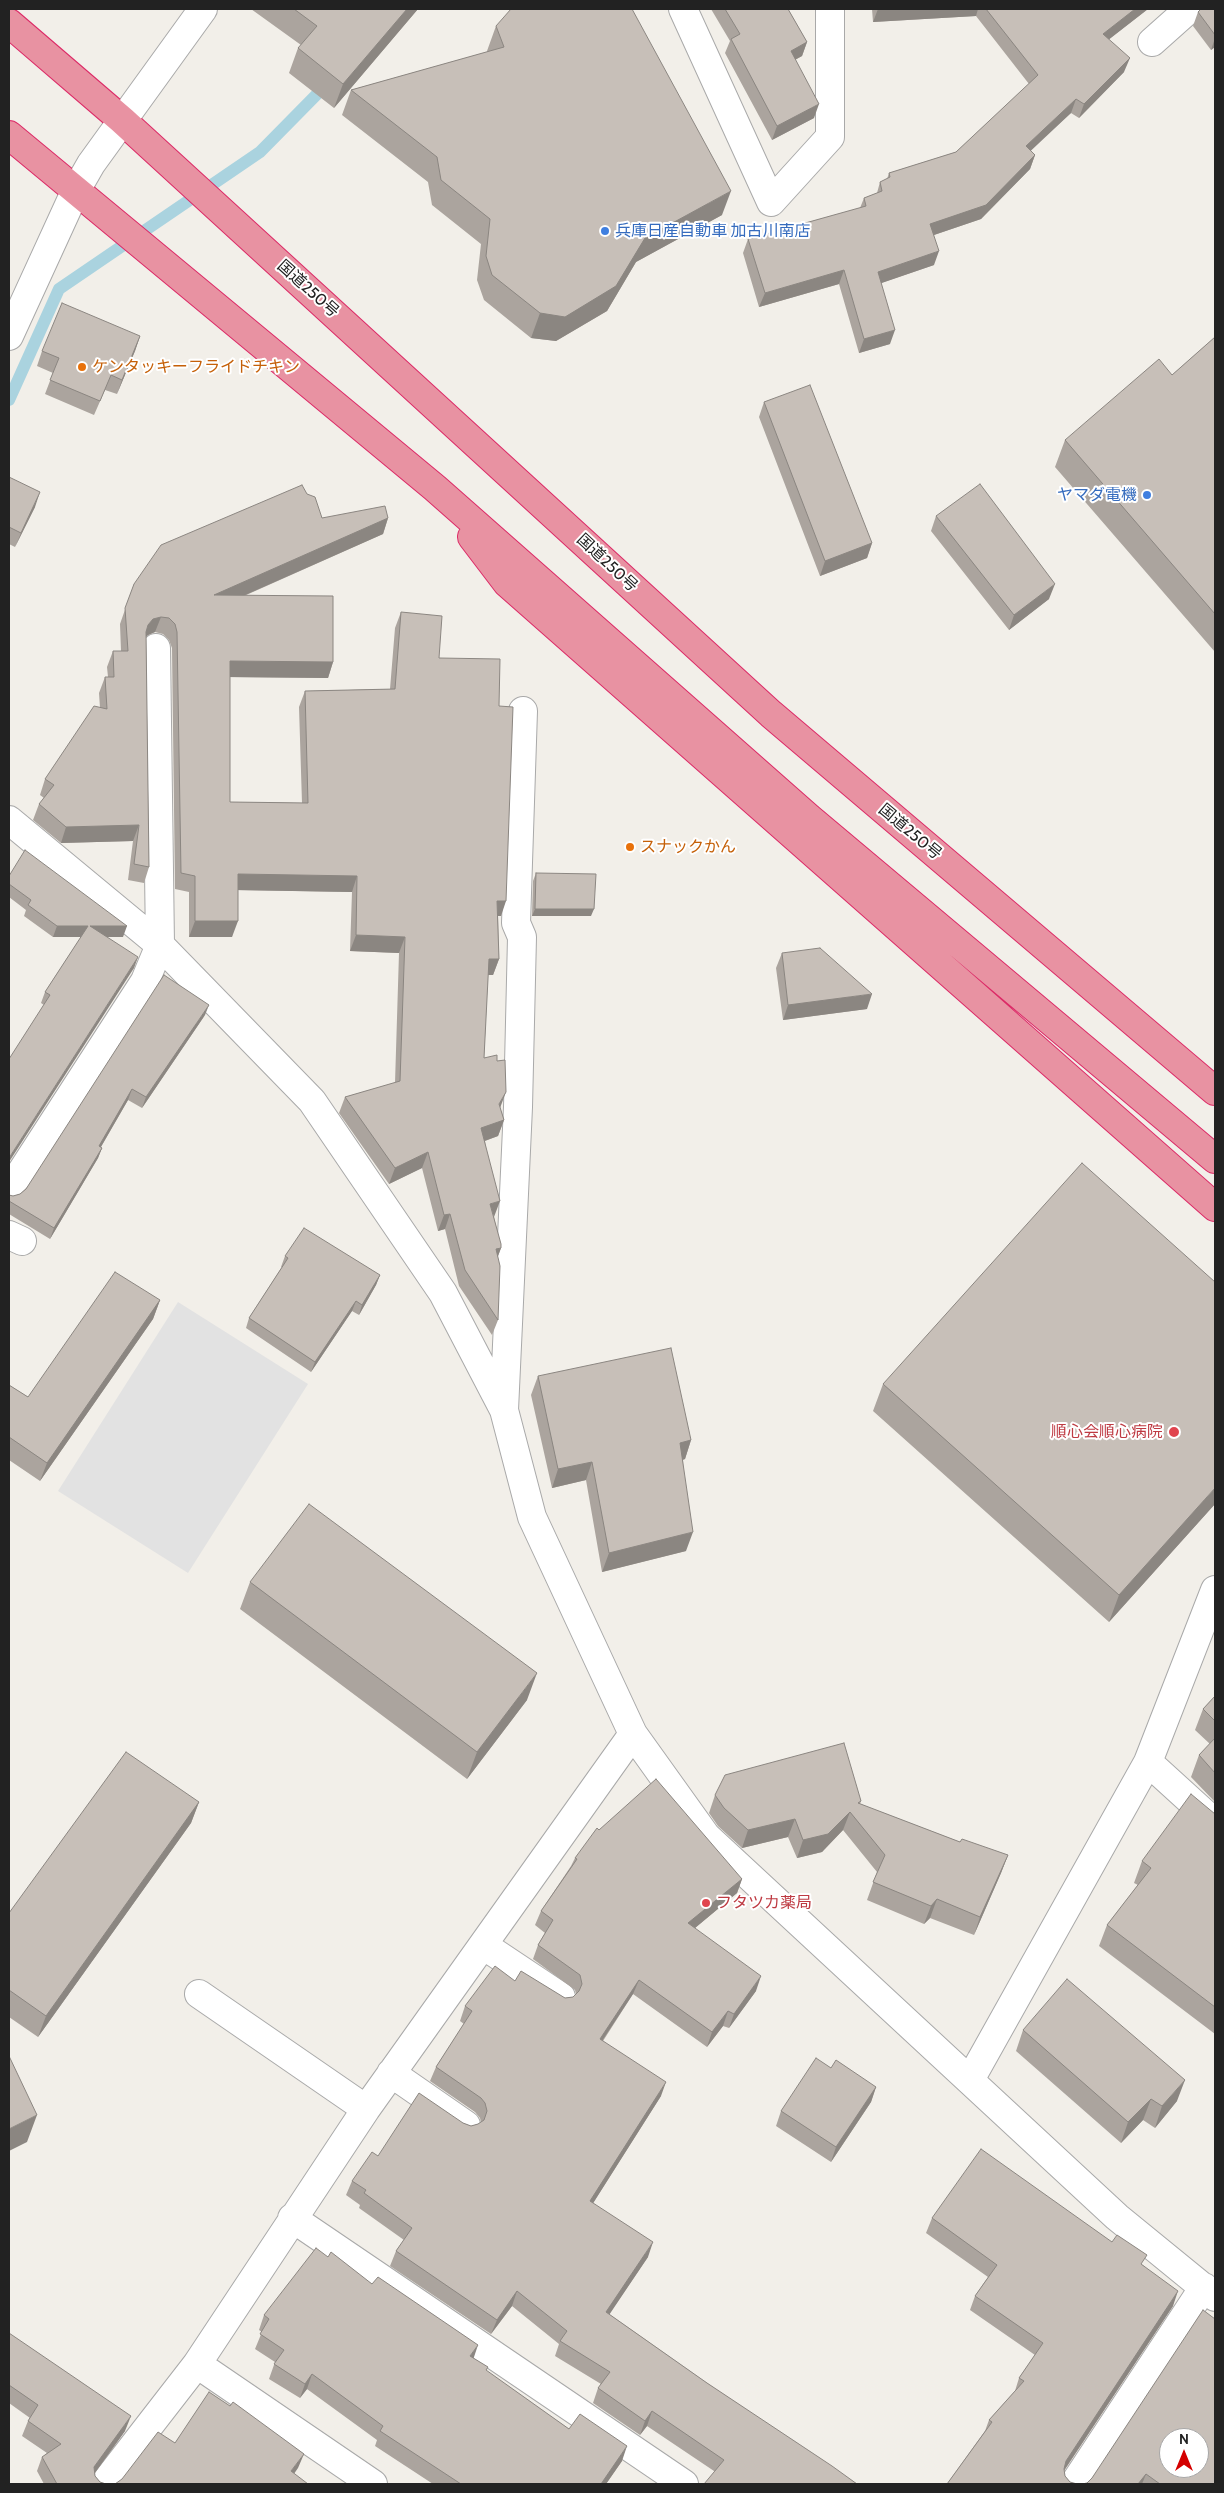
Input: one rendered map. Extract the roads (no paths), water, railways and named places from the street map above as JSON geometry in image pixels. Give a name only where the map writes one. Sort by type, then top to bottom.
[{"type":"highway","name":"国道250号","points":[[9,23],[122,120],[771,714],[1215,1091]]},
{"type":"highway","points":[[9,135],[75,192],[435,488],[809,818],[1215,1159]]},
{"type":"highway","points":[[435,488],[507,583],[1215,1207]]},
{"type":"street","points":[[9,336],[75,192],[91,164],[203,9]]},
{"type":"street","points":[[683,9],[771,202],[830,137],[830,9]]},
{"type":"street","points":[[1152,42],[1189,9]]},
{"type":"street","points":[[9,1191],[145,980],[160,945],[156,648]]},
{"type":"street","points":[[504,1410],[518,1108],[522,937],[516,923],[523,711]]},
{"type":"street","points":[[9,820],[160,945],[312,1100],[443,1293],[504,1410],[532,1517],[633,1734],[706,1836],[1117,2217],[1209,2292],[1074,2484]]},
{"type":"street","points":[[970,2080],[1148,1762],[1215,1590]]},
{"type":"street","points":[[104,2484],[197,2364],[366,2109],[633,1734]]},
{"type":"street","points":[[1148,1762],[1215,1823]]},
{"type":"street","points":[[483,1945],[561,1997]]},
{"type":"street","points":[[199,1994],[366,2109]]},
{"type":"street","points":[[391,2073],[466,2125]]},
{"type":"street","points":[[292,2218],[674,2482]]},
{"type":"street","points":[[197,2364],[373,2484]]},
{"type":"waterway","points":[[9,400],[59,289],[260,152],[328,83]]},
{"type":"place","name":"兵庫日産自動車 加古川南店","points":[[605,231]]},
{"type":"place","name":"ケンタッキーフライドチキン","points":[[82,367]]},
{"type":"place","name":"ヤマダ電機","points":[[1147,495]]},
{"type":"place","name":"スナックかん","points":[[630,847]]},
{"type":"place","name":"順心会順心病院","points":[[1174,1432]]},
{"type":"place","name":"フタツカ薬局","points":[[706,1903]]}]
